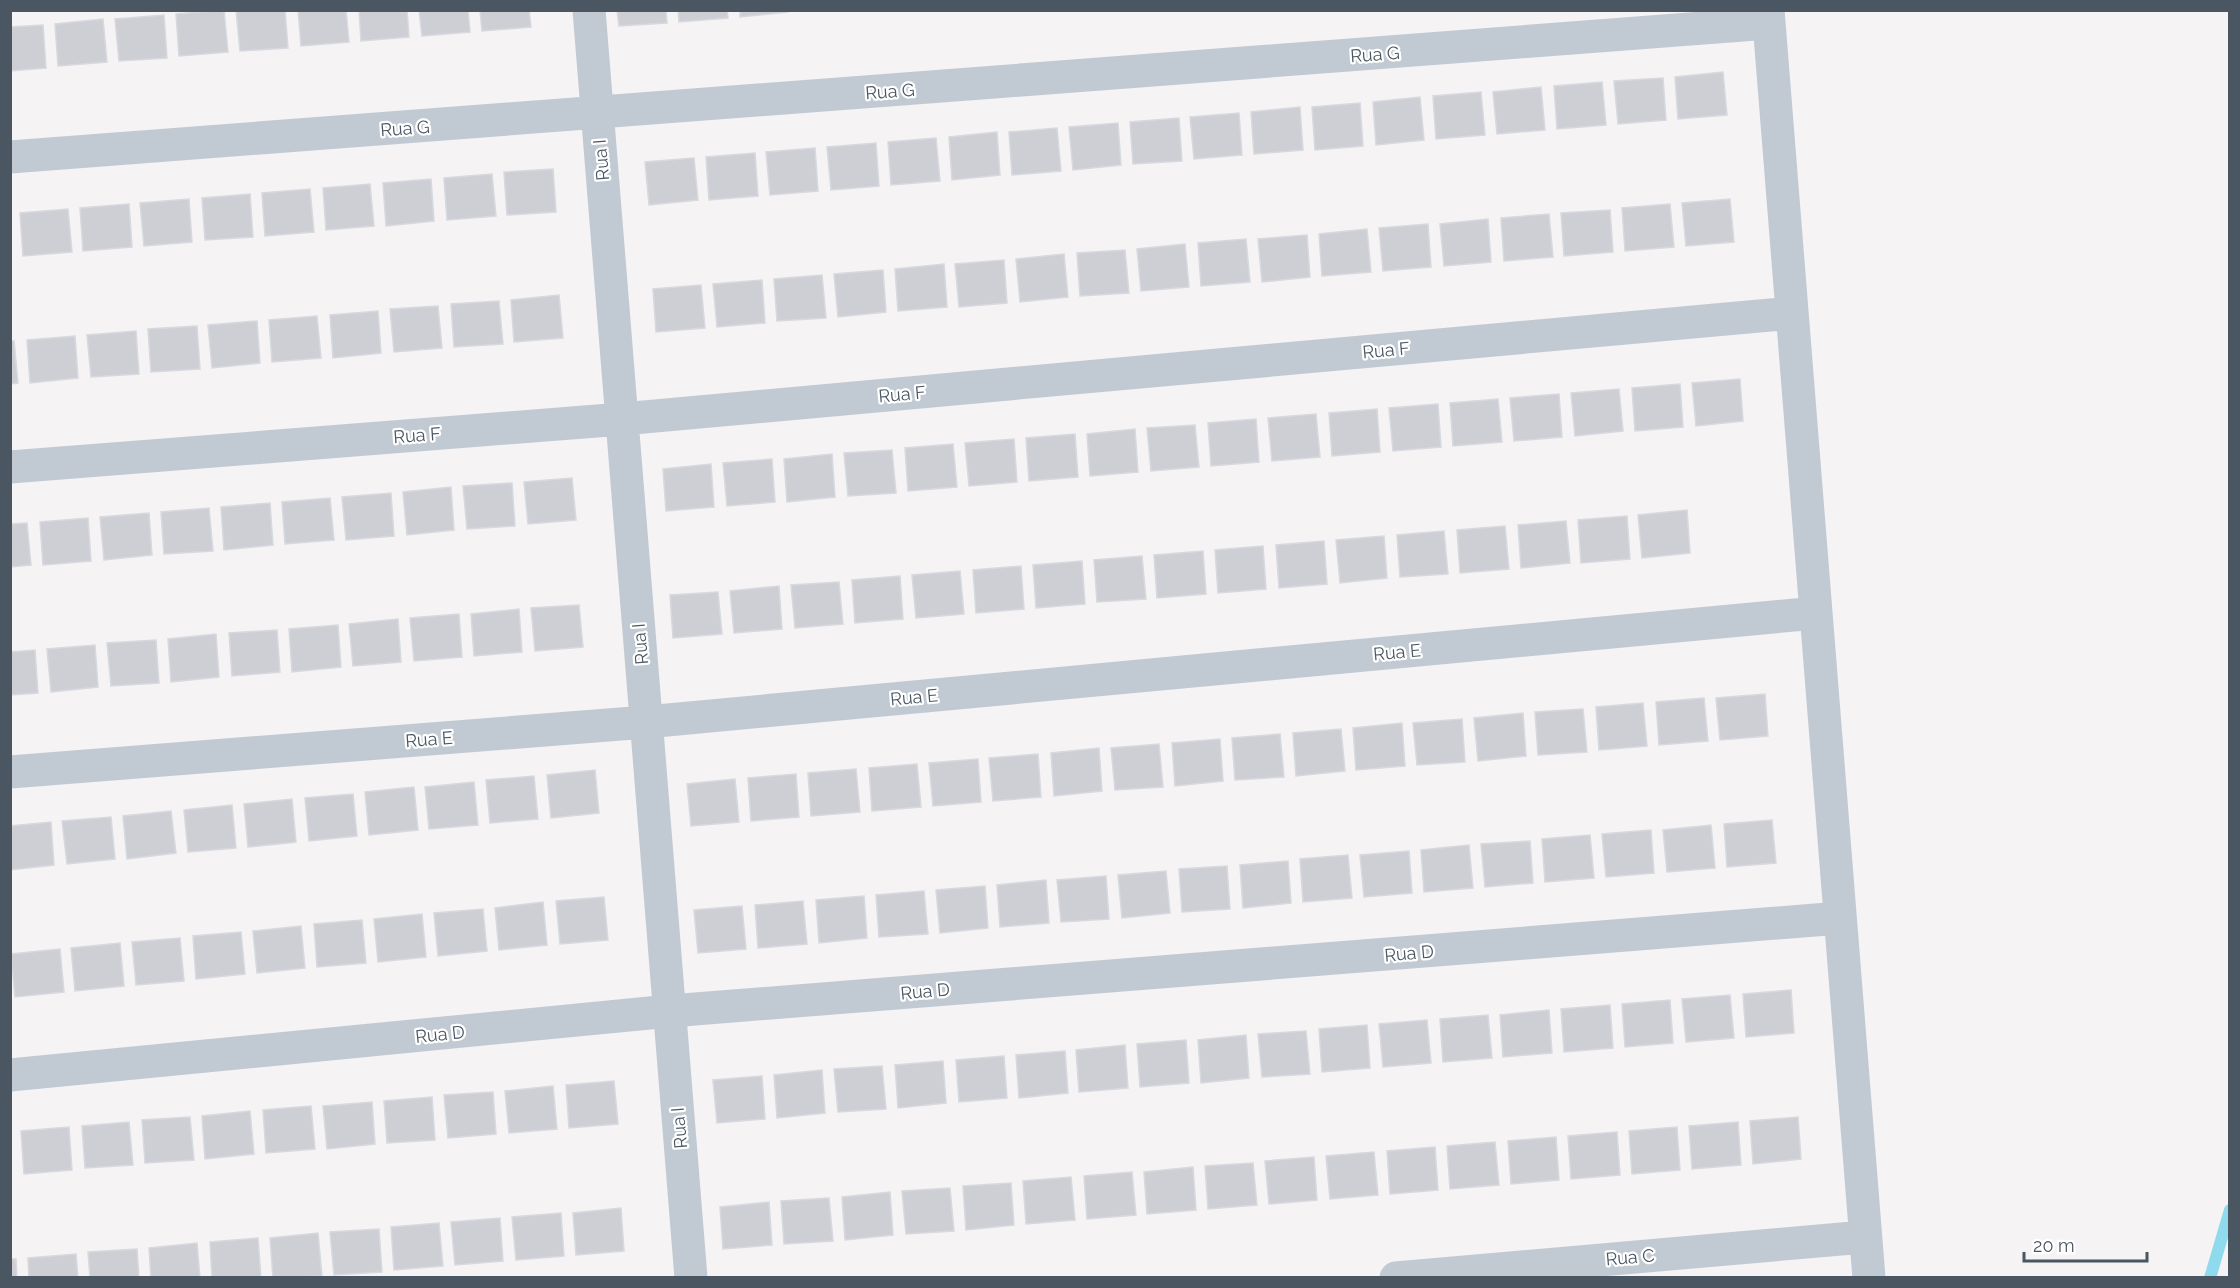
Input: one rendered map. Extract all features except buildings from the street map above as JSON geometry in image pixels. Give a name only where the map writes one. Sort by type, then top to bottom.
[{"type":"street","name":"Rua I","points":[[589,10],[691,1278]]},
{"type":"street","name":"Rua G","points":[[10,157],[597,114],[1769,17]]},
{"type":"street","points":[[1769,17],[1869,1278]]},
{"type":"street","name":"Rua F","points":[[10,467],[622,420],[1792,313]]},
{"type":"street","name":"Rua E","points":[[10,772],[646,722],[1816,613]]},
{"type":"street","name":"Rua D","points":[[10,1075],[670,1011],[1840,918]]},
{"type":"street","name":"Rua C","points":[[1396,1278],[1864,1237]]},
{"type":"waterway","points":[[2210,1278],[2230,1210]]}]
